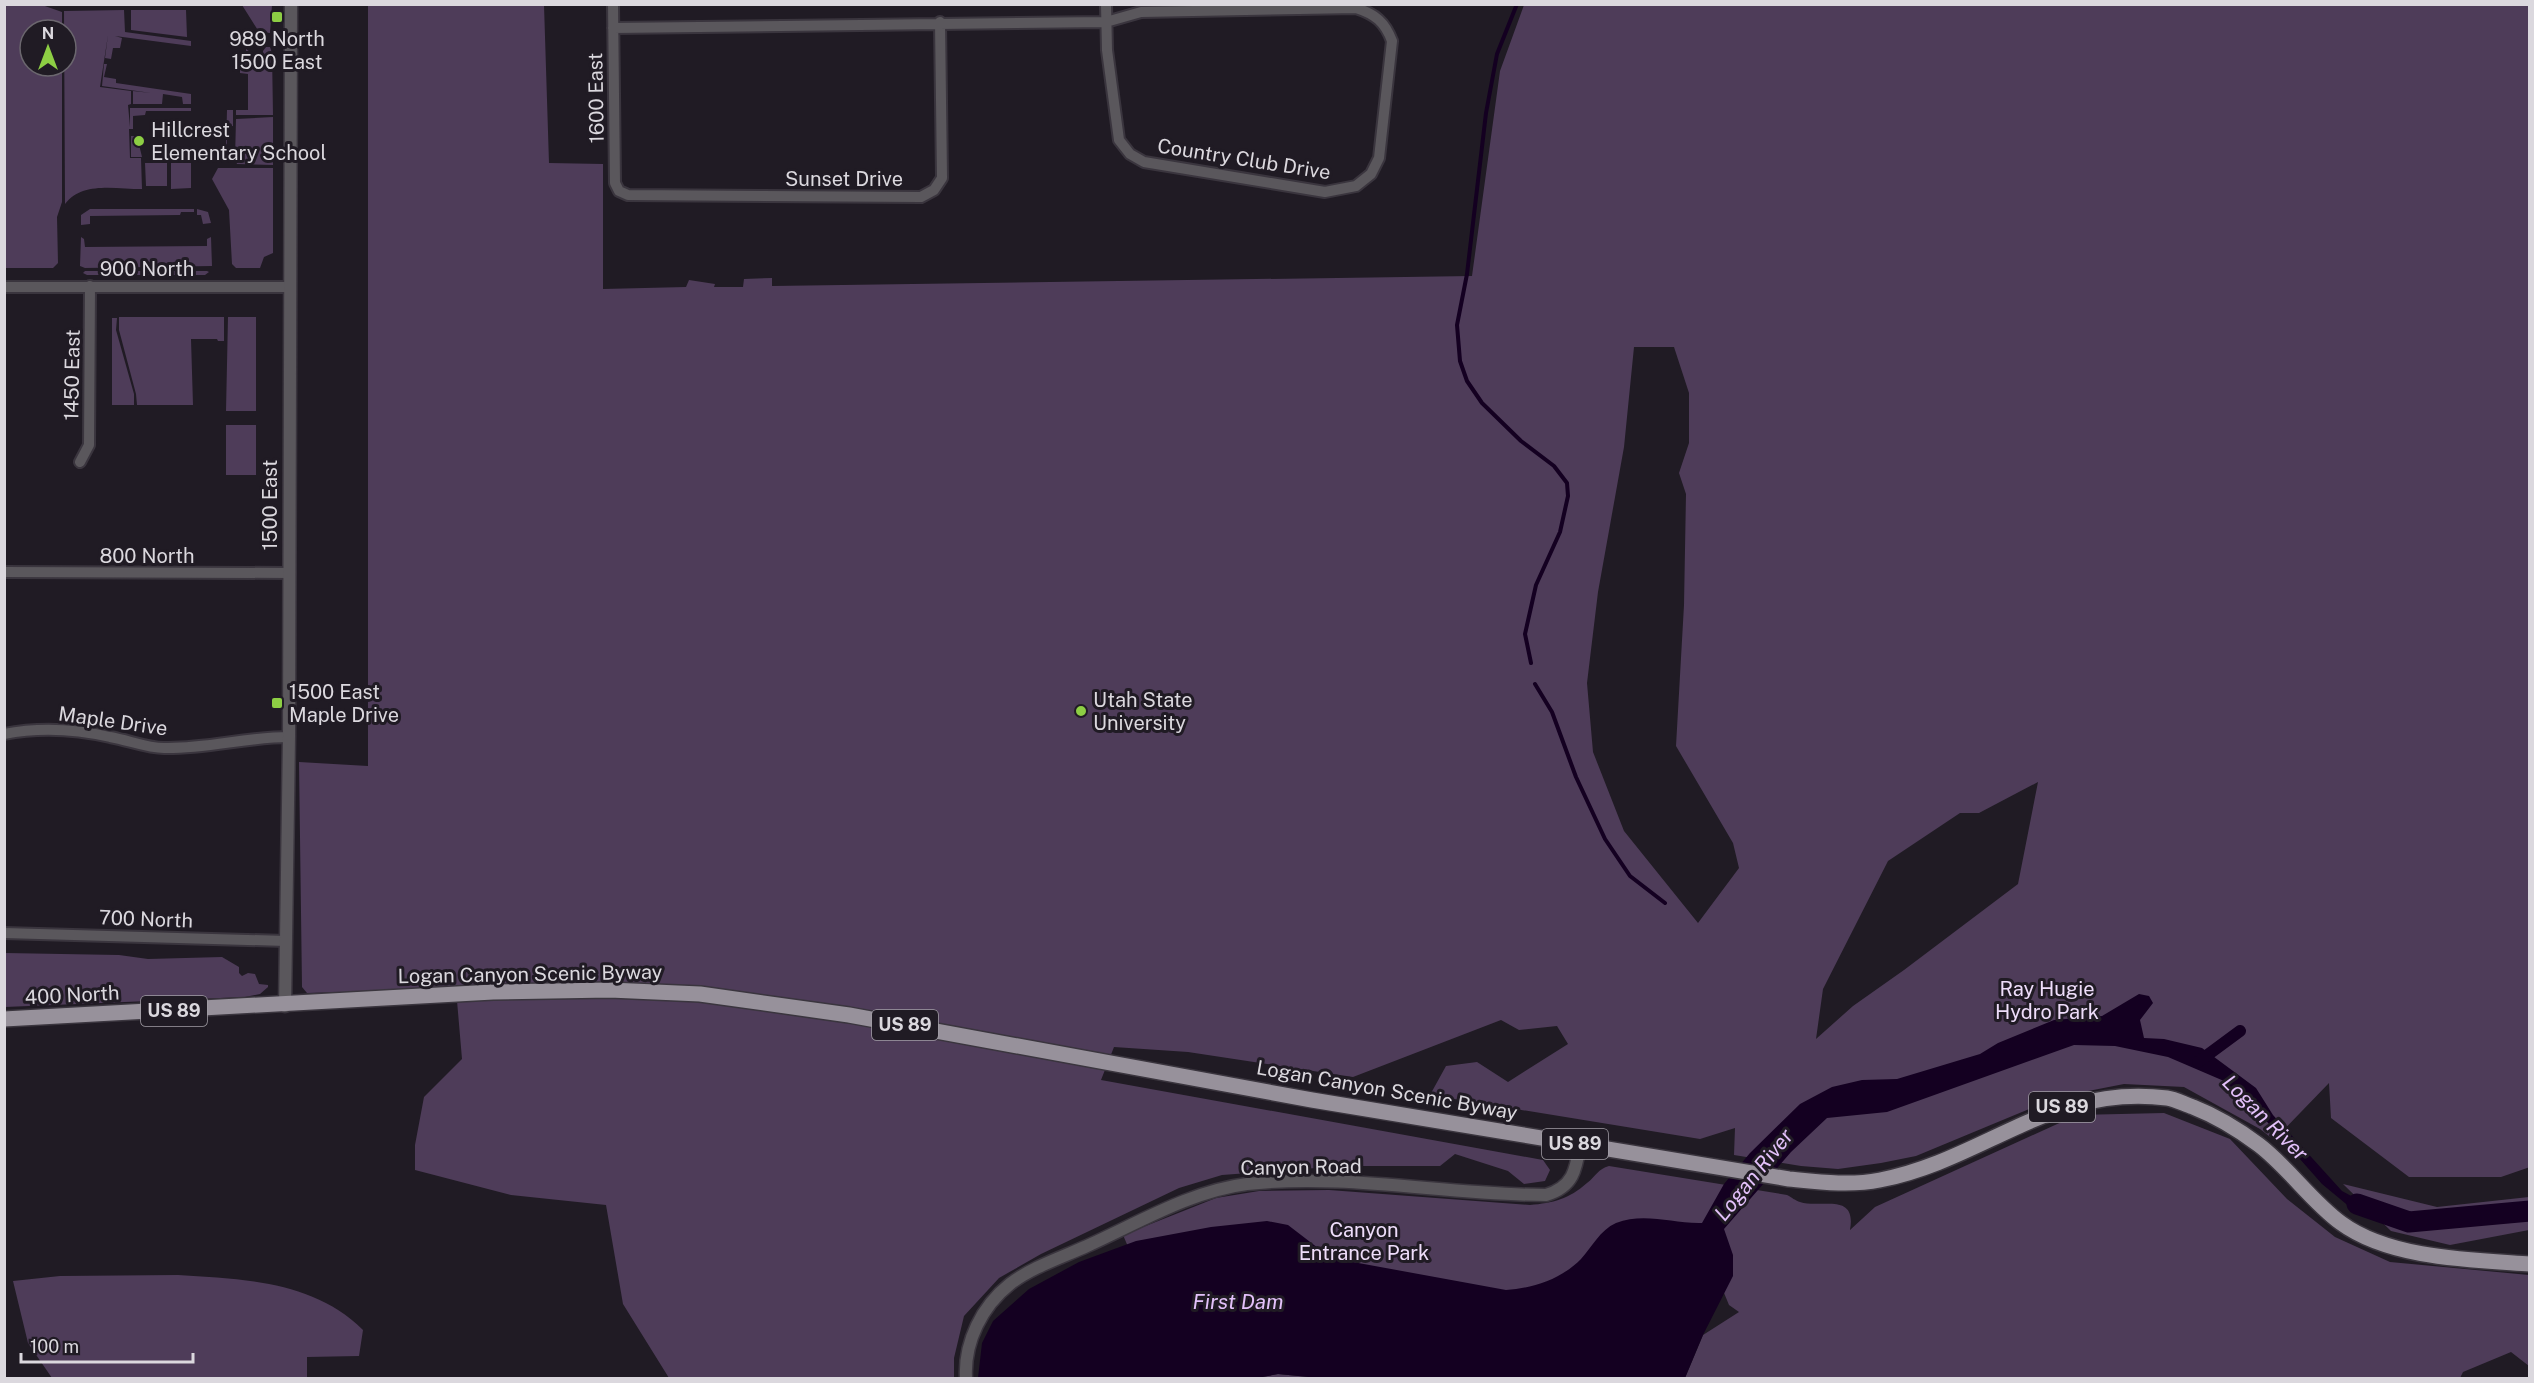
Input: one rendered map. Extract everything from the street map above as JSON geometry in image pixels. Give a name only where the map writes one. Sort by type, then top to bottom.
[{"type":"main road","name":"Logan Canyon Scenic Byway","points":[[285,1006],[494,992],[610,990],[700,994],[849,1015],[1312,1100],[1726,1169],[1836,1184],[1878,1181],[1943,1161],[2057,1108],[2102,1097],[2168,1098],[2207,1113],[2260,1146],[2342,1224],[2367,1236],[2387,1244],[2450,1258],[2529,1264]]},
{"type":"main road","name":"400 North","points":[[4,1019],[285,1006]]},
{"type":"street","name":"1500 East","points":[[285,1006],[290,573],[291,4]]},
{"type":"street","name":"1600 East","points":[[613,4],[615,183],[619,191]]},
{"type":"street","name":"Country Club Drive","points":[[1106,4],[1106,22],[1107,50],[1119,140],[1130,154],[1144,162],[1325,192],[1356,186],[1371,174],[1379,158],[1392,57],[1392,41],[1387,27],[1372,13],[1356,8],[1141,12],[1106,22]]},
{"type":"street","points":[[613,28],[940,22],[1106,22]]},
{"type":"street","name":"Sunset Drive","points":[[619,191],[628,195],[921,197],[934,190],[942,178],[940,22]]},
{"type":"street","name":"1450 East","points":[[80,462],[89,445],[90,286]]},
{"type":"street","name":"900 North","points":[[4,288],[289,287]]},
{"type":"street","name":"800 North","points":[[4,572],[290,573]]},
{"type":"street","name":"Maple Drive","points":[[4,734],[29,729],[75,731],[161,748],[204,748],[248,739],[289,737]]},
{"type":"street","name":"700 North","points":[[4,933],[286,941]]},
{"type":"street","name":"Canyon Road","points":[[966,1378],[968,1351],[976,1323],[1010,1284],[1052,1262],[1202,1194],[1247,1185],[1323,1182],[1546,1195],[1567,1186],[1574,1176],[1580,1145]]},
{"type":"green space","points":[[4,5],[42,5],[62,12],[62,18],[18,18],[18,78],[62,78],[62,202],[57,217],[58,263],[53,268],[5,268]]},
{"type":"green space","points":[[242,5],[272,5],[270,33],[259,32]]},
{"type":"green space","name":"Ray Hugie Hydro Park","points":[[368,5],[544,5],[549,163],[603,164],[603,289],[686,287],[689,280],[715,284],[714,287],[743,287],[744,279],[772,278],[772,286],[1472,276],[1500,71],[1524,5],[2529,5],[2530,1167],[2501,1177],[2409,1177],[2331,1118],[2329,1083],[2274,1140],[2260,1129],[2184,1087],[2124,1084],[2078,1093],[2034,1107],[1916,1156],[1838,1169],[1801,1166],[1734,1155],[1735,1128],[1700,1139],[1430,1095],[1446,1066],[1477,1062],[1508,1082],[1568,1044],[1557,1026],[1519,1030],[1501,1020],[1353,1077],[1188,1052],[1114,1047],[1101,1080],[1543,1160],[1550,1170],[1545,1181],[1524,1184],[1508,1171],[1455,1154],[1440,1166],[1342,1166],[1222,1175],[1179,1188],[1041,1254],[999,1278],[964,1316],[954,1358],[954,1378],[669,1378],[623,1304],[606,1205],[511,1195],[415,1170],[415,1145],[424,1097],[462,1059],[456,989],[307,993],[302,987],[299,762],[368,766]],"holes":[[[1634,347],[1674,347],[1689,393],[1689,443],[1679,473],[1686,494],[1684,605],[1676,746],[1733,843],[1739,868],[1698,923],[1624,831],[1593,752],[1587,683],[1598,592],[1624,447]],[[2038,782],[2018,884],[1853,1006],[1816,1039],[1823,989],[1888,861],[1960,813],[1979,813]]]},
{"type":"green space","points":[[124,10],[125,32],[191,41],[191,46],[115,36],[122,38],[120,48],[113,48],[111,59],[105,58],[108,35],[100,87],[131,91],[131,104],[128,105],[130,127],[130,108],[191,108],[191,111],[146,111],[145,115],[133,116],[133,129],[129,129],[130,158],[141,158],[142,189],[90,189],[72,197],[65,204],[64,78],[78,78],[78,18],[64,18],[64,11]]},
{"type":"green space","points":[[131,10],[186,10],[187,37],[131,30]]},
{"type":"green space","points":[[266,47],[270,47],[272,53],[273,115],[236,115],[236,110],[248,110],[248,74],[240,73],[240,63],[246,63],[246,49],[253,54],[253,68],[262,68],[263,51]]},
{"type":"green space","points":[[104,64],[107,64],[104,77],[116,79],[116,83],[191,94],[191,104],[183,104],[182,97],[163,94],[162,104],[133,104],[133,91],[151,93],[102,86]]},
{"type":"green space","points":[[227,110],[233,110],[233,126],[227,127],[227,151],[231,152],[231,157],[227,160],[201,161],[201,152],[226,148]]},
{"type":"green space","points":[[273,117],[273,165],[237,164],[235,159],[236,119]]},
{"type":"green space","points":[[131,136],[137,136],[142,157],[131,157]]},
{"type":"green space","points":[[145,163],[167,163],[167,186],[146,186]]},
{"type":"green space","points":[[171,163],[191,163],[191,188],[171,189]]},
{"type":"green space","points":[[218,168],[273,168],[273,253],[264,257],[260,268],[236,268],[232,264],[229,210],[212,179]]},
{"type":"green space","points":[[90,209],[194,209],[194,212],[181,212],[180,215],[90,216],[90,224],[81,225],[81,215]]},
{"type":"green space","points":[[197,209],[208,212],[211,223],[203,224],[201,215],[197,215]]},
{"type":"green space","points":[[81,237],[84,239],[85,247],[207,246],[207,239],[211,237],[212,266],[85,268],[80,266]]},
{"type":"green space","points":[[85,271],[209,272],[205,275],[87,275],[83,273]]},
{"type":"green space","points":[[119,317],[224,317],[224,341],[191,339],[193,405],[137,405],[119,330]]},
{"type":"green space","points":[[228,317],[256,317],[256,411],[226,411]]},
{"type":"green space","points":[[112,318],[117,318],[116,330],[134,394],[134,405],[112,405]]},
{"type":"green space","points":[[226,425],[256,425],[256,475],[226,475]]},
{"type":"green space","points":[[5,953],[119,955],[148,959],[222,957],[239,967],[239,973],[242,976],[248,973],[255,974],[259,984],[268,985],[268,987],[260,994],[245,997],[5,1007]]},
{"type":"green space","name":"Canyon Entrance Park","points":[[2164,1113],[2230,1139],[2287,1199],[2335,1237],[2390,1262],[2529,1275],[2529,1366],[2511,1352],[2463,1372],[2460,1378],[1685,1378],[1703,1335],[1739,1312],[1729,1305],[1722,1288],[1536,1299],[1129,1249],[1123,1235],[1216,1198],[1259,1191],[1329,1190],[1538,1204],[1574,1193],[1609,1166],[1787,1195],[1808,1204],[1843,1206],[1848,1210],[1851,1218],[1850,1230],[1875,1207],[2077,1115]]},
{"type":"green space","points":[[2343,1184],[2437,1207],[2529,1197],[2529,1230],[2450,1245],[2391,1231]]},
{"type":"green space","points":[[178,1275],[252,1281],[300,1292],[323,1301],[344,1314],[363,1330],[359,1356],[307,1357],[307,1378],[52,1378],[28,1343],[13,1281],[60,1276]]},
{"type":"green space","points":[[1278,1374],[1319,1378],[1257,1378]]},
{"type":"water","name":"First Dam","points":[[2139,994],[2149,996],[2153,1003],[2140,1020],[2144,1038],[2164,1039],[2202,1048],[2256,1088],[2273,1115],[2342,1191],[2368,1205],[2395,1212],[2375,1215],[2351,1208],[2322,1184],[2261,1115],[2224,1081],[2168,1057],[2115,1046],[2074,1045],[1887,1112],[1827,1118],[1791,1152],[1724,1229],[1733,1255],[1733,1276],[1703,1335],[1685,1378],[1319,1378],[1278,1374],[1257,1378],[978,1378],[982,1343],[993,1321],[1029,1289],[1079,1262],[1136,1241],[1211,1227],[1267,1221],[1288,1225],[1331,1258],[1506,1290],[1546,1282],[1573,1266],[1601,1234],[1616,1223],[1648,1218],[1702,1223],[1724,1184],[1750,1153],[1800,1104],[1832,1087],[1862,1080],[1897,1079],[1980,1054],[1998,1043],[2054,1020],[2102,1016]]},
{"type":"waterway","points":[[1517,4],[1497,54],[1486,113],[1467,274],[1457,325],[1460,361],[1467,381],[1482,403],[1521,441],[1554,466],[1567,483],[1568,496],[1560,532],[1536,585],[1525,634],[1531,663]]},
{"type":"waterway","points":[[1535,684],[1552,712],[1576,777],[1605,839],[1630,876],[1665,903]]},
{"type":"waterway","points":[[2198,1062],[2240,1031]]},
{"type":"waterway","name":"Logan River","points":[[2357,1204],[2409,1222],[2530,1211]]},
{"type":"place","name":"989 North 1500 East","points":[[277,17]]},
{"type":"place","name":"Hillcrest Elementary School","points":[[139,141]]},
{"type":"place","name":"1500 East Maple Drive","points":[[277,703]]},
{"type":"place","name":"Utah State University","points":[[1081,711]]}]
